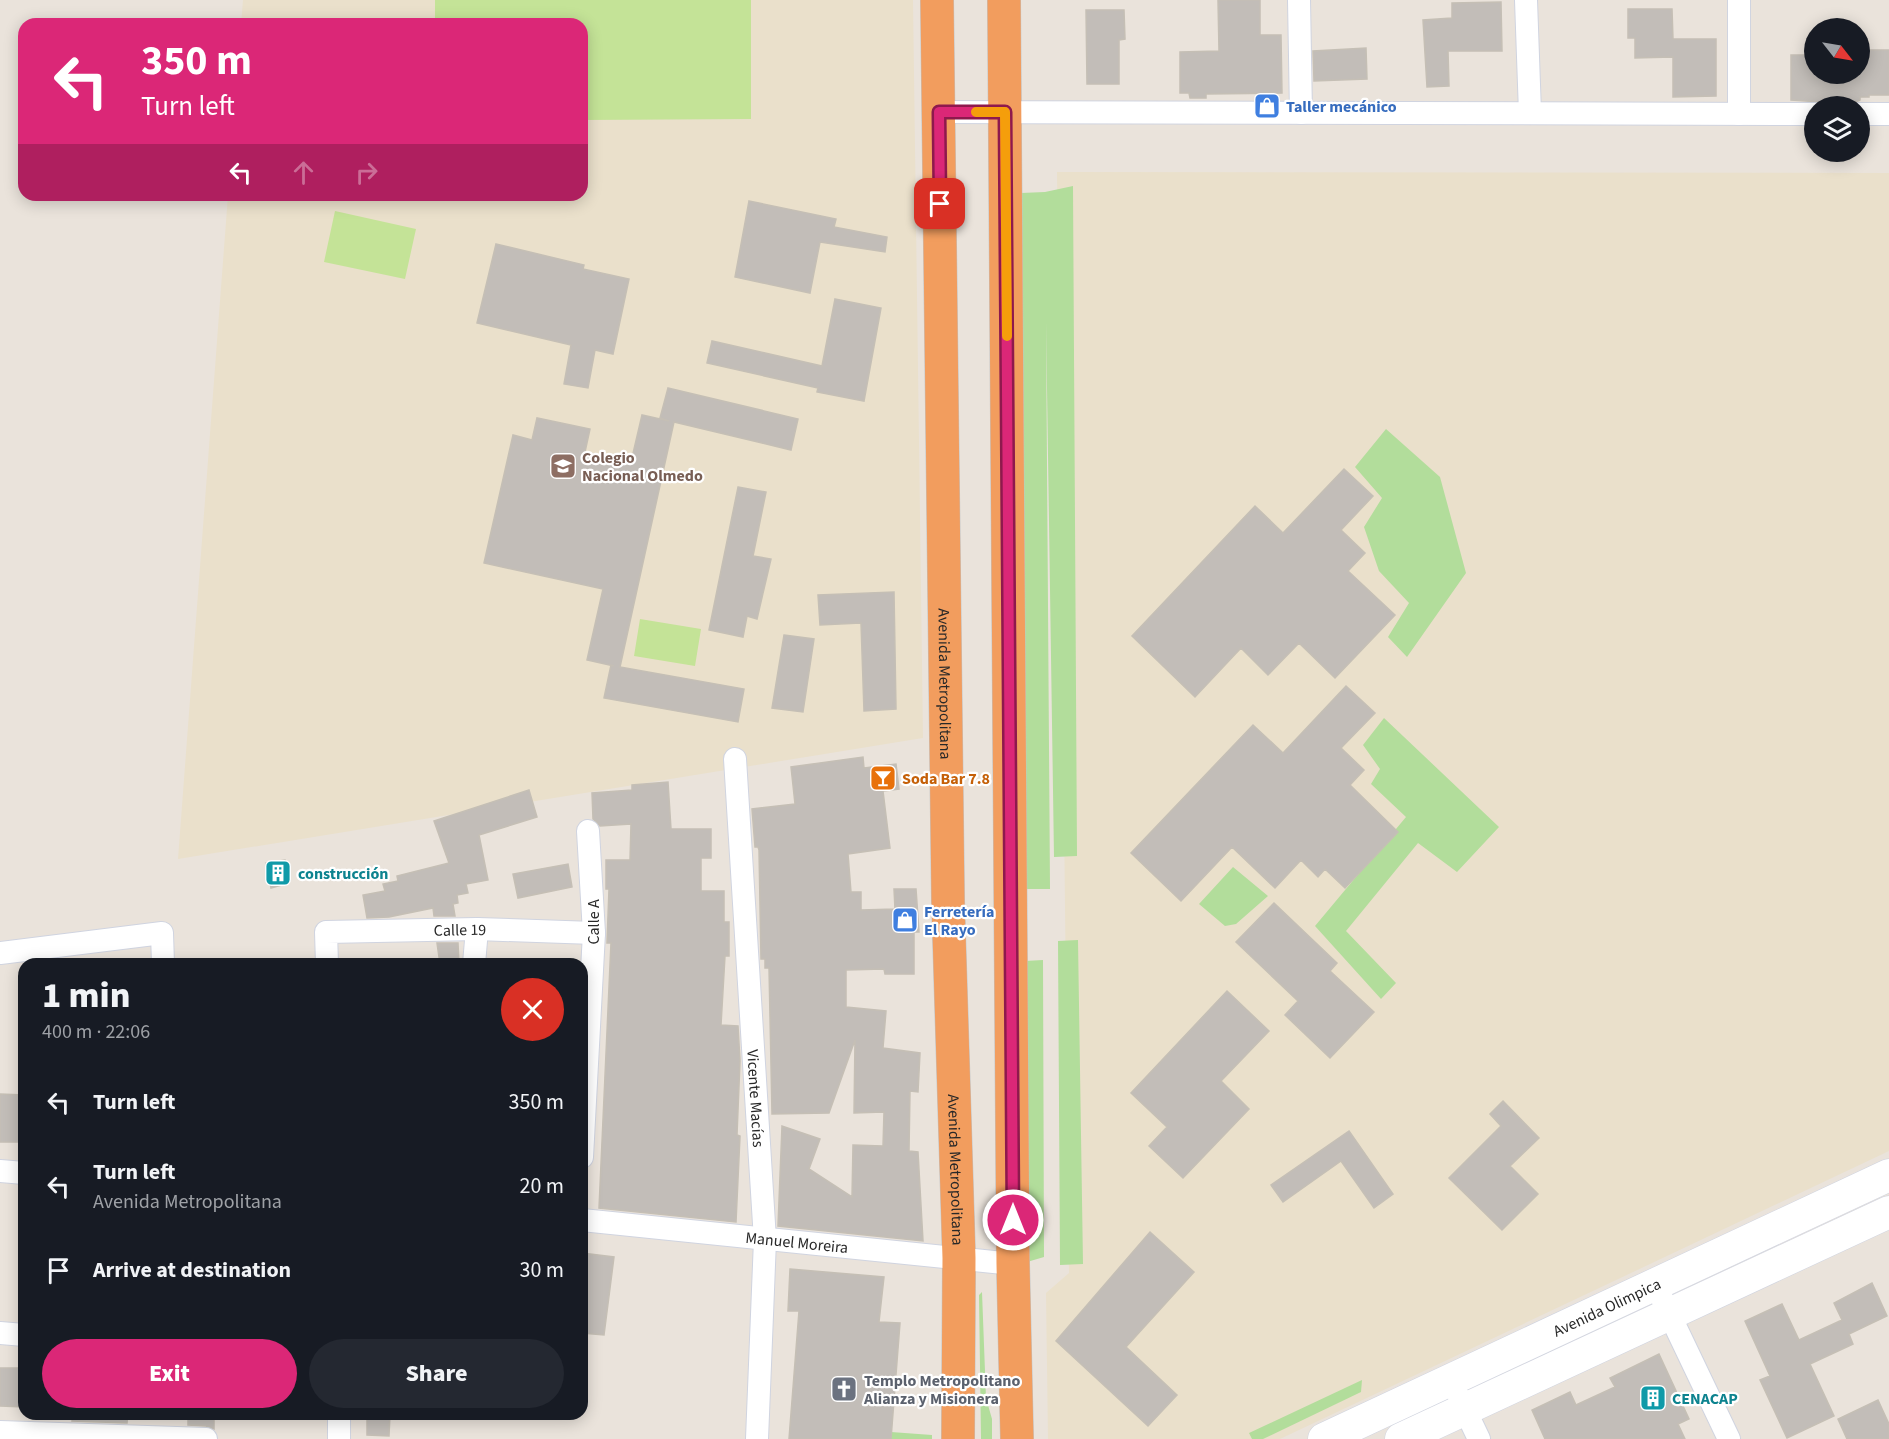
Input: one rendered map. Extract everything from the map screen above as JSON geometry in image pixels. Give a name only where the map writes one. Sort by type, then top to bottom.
[{"type":"highway","name":"Avenida Metropolitana","points":[[938,0],[948,901],[959,1258],[958,1439]]},
{"type":"highway","points":[[1004,0],[1013,1263],[1018,1438]]},
{"type":"street","points":[[1299,0],[1301,113]]},
{"type":"street","points":[[1526,0],[1530,113]]},
{"type":"street","points":[[1739,0],[1739,114]]},
{"type":"street","points":[[939,112],[1804,114]]},
{"type":"street","points":[[1870,114],[1889,114]]},
{"type":"street","name":"Vicente Macías","points":[[735,759],[765,1240],[757,1439]]},
{"type":"street","name":"Calle A","points":[[588,831],[594,933],[588,1045]]},
{"type":"street","points":[[475,958],[477,929]]},
{"type":"street","name":"Calle 19","points":[[327,958],[326,932],[477,929],[594,933]]},
{"type":"street","points":[[0,953],[162,933],[163,958]]},
{"type":"street","points":[[0,1171],[18,1172]]},
{"type":"street","name":"Avenida Olimpica","points":[[1324,1439],[1656,1286],[1889,1175]]},
{"type":"street","name":"Avenida Olimpica","points":[[1401,1439],[1889,1212]]},
{"type":"street","name":"Manuel Moreira","points":[[588,1221],[1013,1263]]},
{"type":"street","points":[[1656,1286],[1729,1439]]},
{"type":"street","points":[[0,1334],[18,1335]]},
{"type":"street","points":[[1450,1379],[1479,1439]]},
{"type":"street","points":[[339,1420],[339,1439]]},
{"type":"street","points":[[0,1432],[206,1439]]},
{"type":"shaded area","name":"Colegio Nacional Olmedo","points":[[243,0],[913,0],[923,738],[178,859],[228,201],[588,201],[588,18],[242,18]]},
{"type":"shaded area","points":[[1057,172],[1889,173],[1889,1151],[1280,1439],[1048,1439],[1046,1293],[1069,1273]]},
{"type":"green space","points":[[435,0],[751,0],[751,119],[588,120],[588,18],[435,18]]},
{"type":"green space","points":[[1073,186],[1077,856],[1054,857],[1046,321],[1050,889],[1026,889],[1021,193],[1045,192]]},
{"type":"green space","points":[[335,211],[416,229],[405,279],[324,262]]},
{"type":"green space","points":[[1386,429],[1440,477],[1466,573],[1407,657],[1388,637],[1409,603],[1379,571],[1364,527],[1382,498],[1355,467]]},
{"type":"green space","points":[[640,619],[701,629],[695,666],[634,656]]},
{"type":"green space","points":[[1384,718],[1499,827],[1457,872],[1418,843],[1346,931],[1396,983],[1381,999],[1315,926],[1406,817],[1371,784],[1380,769],[1363,745]]},
{"type":"green space","points":[[1233,867],[1268,896],[1236,924],[1225,926],[1199,904]]},
{"type":"green space","points":[[1078,940],[1083,1264],[1060,1265],[1058,941]]},
{"type":"green space","points":[[1043,960],[1044,1257],[1027,1262],[1025,961]]},
{"type":"green space","points":[[982,1292],[986,1398],[992,1419],[992,1439],[981,1439],[979,1295]]},
{"type":"green space","points":[[1362,1380],[1361,1392],[1263,1439],[1252,1439],[1249,1433]]},
{"type":"green space","points":[[891,1432],[932,1435],[932,1439],[891,1439]]},
{"type":"building","points":[[1218,0],[1260,0],[1260,35],[1281,35],[1282,93],[1206,94],[1206,98],[1190,98],[1189,93],[1180,93],[1180,52],[1219,51]]},
{"type":"building","points":[[1501,2],[1502,51],[1448,51],[1449,86],[1427,87],[1423,20],[1452,18],[1452,3]]},
{"type":"building","points":[[1628,9],[1672,9],[1673,39],[1716,39],[1716,96],[1673,97],[1673,57],[1635,58],[1635,38],[1628,38]]},
{"type":"building","points":[[1086,10],[1124,10],[1125,39],[1119,40],[1119,84],[1087,84]]},
{"type":"building","points":[[1366,48],[1367,79],[1314,81],[1313,51]]},
{"type":"building","points":[[1870,50],[1889,50],[1889,95],[1804,96],[1804,101],[1791,100],[1791,55],[1804,55],[1804,84],[1870,84]]},
{"type":"building","points":[[749,201],[836,219],[834,227],[887,237],[885,252],[820,242],[810,293],[735,277]]},
{"type":"building","points":[[496,244],[584,265],[583,269],[629,279],[613,354],[595,350],[588,388],[564,384],[571,345],[477,323]]},
{"type":"building","points":[[835,299],[881,308],[864,401],[817,392],[818,388],[707,363],[712,341],[822,366]]},
{"type":"building","points":[[668,388],[798,419],[791,450],[674,422],[620,667],[744,689],[738,722],[604,698],[611,665],[587,660],[603,589],[484,563],[513,435],[532,440],[537,418],[590,429],[585,452],[631,462],[642,415],[669,421],[660,418]]},
{"type":"building","points":[[1344,469],[1373,496],[1341,530],[1365,553],[1348,571],[1395,615],[1335,678],[1299,643],[1268,675],[1241,648],[1195,697],[1132,636],[1255,506],[1283,533]]},
{"type":"building","points":[[738,487],[766,492],[753,556],[771,559],[757,619],[747,616],[743,637],[709,630]]},
{"type":"building","points":[[894,592],[896,709],[864,711],[861,623],[820,625],[818,595]]},
{"type":"building","points":[[784,635],[814,639],[803,712],[772,708]]},
{"type":"building","points":[[1346,686],[1375,713],[1341,748],[1364,770],[1350,785],[1398,832],[1345,888],[1325,869],[1318,877],[1301,860],[1275,888],[1232,847],[1181,901],[1131,853],[1253,725],[1283,753]]},
{"type":"building","points":[[863,757],[864,768],[896,764],[899,789],[883,791],[890,848],[848,854],[851,892],[861,892],[861,910],[895,909],[894,889],[916,889],[919,932],[914,932],[914,974],[885,974],[884,969],[846,970],[846,1007],[886,1011],[883,1048],[920,1053],[918,1092],[910,1091],[909,1151],[918,1152],[923,1241],[778,1226],[782,1126],[820,1139],[809,1169],[852,1197],[853,1145],[883,1146],[884,1112],[854,1113],[855,1040],[829,1113],[772,1114],[769,968],[765,968],[765,959],[761,959],[759,850],[755,847],[752,809],[795,804],[791,767]]},
{"type":"building","points":[[668,782],[671,829],[711,829],[711,858],[701,858],[701,891],[724,891],[724,922],[729,922],[729,956],[725,956],[721,1025],[738,1026],[740,1061],[737,1135],[740,1136],[736,1222],[599,1208],[611,943],[607,943],[609,889],[606,889],[606,860],[630,860],[631,824],[600,826],[593,819],[592,793],[632,790],[632,785]]},
{"type":"building","points":[[529,790],[537,817],[479,835],[488,880],[466,884],[468,893],[457,895],[458,903],[453,904],[455,916],[434,916],[433,908],[389,917],[367,918],[363,895],[385,891],[383,884],[398,881],[397,876],[449,863],[434,821]]},
{"type":"building","name":"construcción","points":[[285,860],[289,883],[271,888],[266,863]]},
{"type":"building","points":[[568,864],[572,887],[518,898],[513,874]]},
{"type":"building","points":[[1274,903],[1337,963],[1330,971],[1374,1012],[1330,1058],[1285,1015],[1298,1001],[1236,942]]},
{"type":"building","points":[[437,943],[458,943],[459,958],[439,958]]},
{"type":"building","points":[[1227,991],[1269,1031],[1221,1081],[1249,1109],[1183,1178],[1149,1146],[1167,1127],[1131,1093]]},
{"type":"building","points":[[0,1094],[18,1095],[18,1142],[0,1142]]},
{"type":"building","points":[[1503,1101],[1539,1138],[1510,1166],[1538,1194],[1502,1230],[1449,1178],[1501,1126],[1490,1114]]},
{"type":"building","points":[[1349,1131],[1393,1194],[1374,1208],[1341,1161],[1283,1202],[1271,1185]]},
{"type":"building","points":[[1150,1232],[1194,1272],[1126,1347],[1177,1395],[1148,1426],[1056,1341]]},
{"type":"building","points":[[588,1254],[614,1257],[604,1335],[588,1334]]},
{"type":"building","points":[[790,1269],[884,1277],[879,1322],[900,1323],[891,1439],[789,1439],[799,1311],[788,1311]]},
{"type":"building","points":[[1872,1283],[1887,1316],[1849,1334],[1853,1344],[1810,1364],[1834,1416],[1787,1438],[1760,1380],[1770,1376],[1745,1321],[1782,1304],[1799,1340],[1842,1320],[1834,1303]]},
{"type":"building","name":"CENACAP","points":[[1659,1354],[1689,1419],[1678,1424],[1685,1439],[1545,1439],[1532,1410],[1570,1392],[1576,1405],[1615,1387],[1610,1378]]},
{"type":"building","points":[[0,1368],[18,1368],[18,1407],[0,1406]]},
{"type":"building","points":[[1878,1400],[1889,1424],[1889,1439],[1847,1439],[1838,1419]]},
{"type":"building","points":[[72,1420],[127,1420],[127,1423]]},
{"type":"building","points":[[188,1420],[214,1420],[214,1429],[188,1425]]},
{"type":"building","points":[[367,1420],[390,1420],[389,1436],[367,1435]]},
{"type":"slow traffic","points":[[976,112],[1005,112],[1007,336]]},
{"type":"place","name":"Taller mecánico","points":[[1267,106]]},
{"type":"place","name":"Colegio Nacional Olmedo","points":[[563,466]]},
{"type":"place","name":"Soda Bar 7.8","points":[[883,778]]},
{"type":"place","name":"construcción","points":[[278,873]]},
{"type":"place","name":"Ferretería El Rayo","points":[[905,920]]},
{"type":"place","name":"Templo Metropolitano Alianza y Misionera","points":[[844,1389]]},
{"type":"place","name":"CENACAP","points":[[1653,1398]]},
{"type":"route","points":[[940,204],[939,112],[1005,112],[1013,1220]]}]
